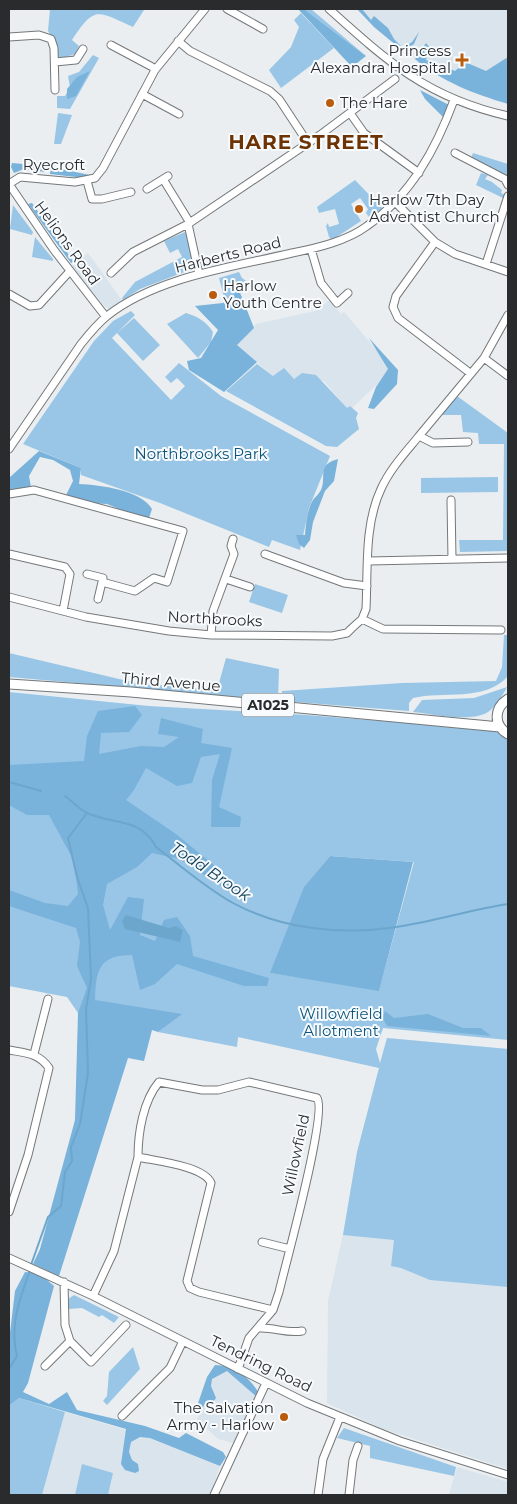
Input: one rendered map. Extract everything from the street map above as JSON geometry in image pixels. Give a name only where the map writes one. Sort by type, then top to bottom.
[{"type":"main road","name":"Third Avenue","points":[[9,684],[131,692],[500,727]]},
{"type":"main road","points":[[508,699],[499,707],[497,713],[500,727],[508,734]]},
{"type":"main road","points":[[480,724],[497,713]]},
{"type":"street","name":"Ryecroft","points":[[9,184],[20,177],[75,182],[95,178],[103,168],[156,69],[205,9]]},
{"type":"street","points":[[227,9],[263,29]]},
{"type":"street","points":[[328,9],[376,51],[404,73],[432,91],[454,100],[508,116]]},
{"type":"street","points":[[9,37],[46,36],[51,39],[54,48],[55,90]]},
{"type":"street","points":[[178,41],[190,51],[267,89],[279,99],[308,143]]},
{"type":"street","points":[[111,45],[156,69]]},
{"type":"street","points":[[55,62],[76,60],[84,49]]},
{"type":"street","points":[[111,273],[133,252],[189,223],[308,143],[395,79]]},
{"type":"street","points":[[142,94],[179,114]]},
{"type":"street","name":"Harberts Road","points":[[9,449],[69,360],[106,317],[170,283],[199,274],[311,249],[366,228],[396,203],[420,173],[436,143],[454,100]]},
{"type":"street","points":[[350,113],[364,133],[420,173]]},
{"type":"street","points":[[455,153],[505,178],[508,184]]},
{"type":"street","points":[[147,189],[165,178],[189,223],[199,274]]},
{"type":"street","points":[[87,181],[92,199],[102,199],[132,192]]},
{"type":"street","name":"Helions Road","points":[[9,184],[70,271],[106,317]]},
{"type":"street","points":[[486,264],[508,196]]},
{"type":"street","points":[[396,203],[435,242],[455,254],[508,272]]},
{"type":"street","points":[[435,242],[396,296],[392,307],[398,318],[470,373]]},
{"type":"street","points":[[311,249],[320,282],[337,303],[348,293]]},
{"type":"street","points":[[9,294],[30,306],[39,305],[70,271]]},
{"type":"street","points":[[501,630],[383,629],[362,619],[366,610],[369,561],[368,530],[381,488],[390,471],[484,358],[508,315]]},
{"type":"street","points":[[484,358],[508,376]]},
{"type":"street","points":[[419,436],[432,443],[468,442]]},
{"type":"street","points":[[9,494],[34,490],[183,531],[167,582],[154,578],[135,590],[102,582]]},
{"type":"street","points":[[451,500],[452,559]]},
{"type":"street","points":[[211,635],[214,612],[234,554],[231,546],[233,539]]},
{"type":"street","points":[[9,554],[65,567],[70,574],[62,611]]},
{"type":"street","points":[[265,554],[344,583],[367,586]]},
{"type":"street","points":[[369,561],[508,558]]},
{"type":"street","points":[[87,574],[103,578],[98,599]]},
{"type":"street","points":[[226,579],[250,587]]},
{"type":"street","name":"Northbrooks","points":[[9,597],[62,611],[129,625],[211,635],[332,636],[347,633],[362,619]]},
{"type":"street","points":[[34,1054],[48,999]]},
{"type":"street","points":[[9,1050],[34,1054],[44,1060],[49,1068],[28,1155],[9,1212]]},
{"type":"street","name":"Willowfield","points":[[92,1296],[114,1251],[138,1157],[138,1144],[149,1094],[159,1082],[202,1090],[218,1090],[249,1082],[317,1098],[320,1108],[316,1137],[290,1249],[273,1310],[249,1338],[238,1368]]},
{"type":"street","points":[[138,1157],[196,1170],[209,1177],[211,1182],[187,1281],[190,1288],[199,1292],[273,1310]]},
{"type":"street","points":[[262,1242],[290,1249]]},
{"type":"street","name":"Tendring Road","points":[[9,1258],[64,1282],[238,1368],[266,1384],[340,1417],[400,1441],[508,1475]]},
{"type":"street","points":[[64,1282],[65,1326],[70,1341],[91,1362],[126,1325]]},
{"type":"street","points":[[259,1328],[270,1327],[292,1333],[302,1331]]},
{"type":"street","points":[[45,1366],[70,1341]]},
{"type":"street","points":[[122,1416],[170,1368],[183,1341]]},
{"type":"street","points":[[214,1495],[266,1384]]},
{"type":"street","points":[[318,1495],[324,1459],[340,1417]]},
{"type":"street","points":[[349,1495],[353,1460],[358,1446]]},
{"type":"shaded area","points":[[298,9],[304,9],[366,56],[352,67]]},
{"type":"shaded area","name":"Princess Alexandra Hospital","points":[[357,9],[508,9],[508,104],[466,90],[427,69],[374,27]]},
{"type":"shaded area","points":[[357,9],[362,9],[371,20],[374,16],[388,28],[394,39],[403,48],[412,42],[419,32],[414,44],[403,51],[374,27]]},
{"type":"shaded area","points":[[426,43],[430,48],[426,60],[455,71],[465,62],[486,71],[508,57],[508,104],[459,86],[425,67],[415,59]]},
{"type":"shaded area","points":[[90,71],[76,96],[67,99],[67,89],[77,77]]},
{"type":"shaded area","points":[[420,90],[449,105],[444,118],[425,99]]},
{"type":"shaded area","points":[[12,163],[46,166],[45,172],[24,169],[14,173],[11,167]]},
{"type":"shaded area","points":[[51,167],[90,175],[84,178],[50,174]]},
{"type":"shaded area","points":[[32,203],[74,262],[71,263],[28,204]]},
{"type":"shaded area","points":[[88,253],[124,303],[111,311],[102,304],[72,266]]},
{"type":"shaded area","points":[[239,290],[254,328],[237,345],[257,362],[224,392],[189,370],[187,361],[201,358],[218,330],[195,306],[223,303]]},
{"type":"shaded area","points":[[330,300],[341,314],[344,312],[393,369],[352,408],[350,406],[347,409],[324,381],[273,376],[236,345],[256,324],[315,311]]},
{"type":"shaded area","points":[[369,338],[398,370],[397,384],[374,409],[368,408],[376,387],[388,369]]},
{"type":"shaded area","points":[[39,451],[81,468],[79,484],[108,487],[139,497],[152,509],[148,521],[107,504],[88,503],[83,508],[66,495],[73,481],[70,470],[53,460],[40,457],[29,476],[31,487],[9,493],[9,478]]},
{"type":"shaded area","points":[[338,459],[334,481],[325,491],[313,522],[310,540],[304,548],[299,544],[296,535],[305,535],[308,512],[323,485],[325,468],[331,462]]},
{"type":"shaded area","points":[[135,706],[142,715],[129,732],[101,733],[99,754],[141,746],[164,747],[179,737],[158,734],[161,718],[203,729],[201,743],[232,748],[219,807],[241,817],[240,827],[211,827],[212,780],[220,754],[201,757],[192,783],[177,786],[146,768],[126,800],[176,834],[232,880],[230,891],[179,859],[152,853],[137,867],[107,884],[103,905],[110,930],[128,897],[144,899],[140,935],[155,941],[164,920],[177,917],[190,936],[193,956],[269,978],[267,986],[244,986],[177,964],[155,984],[140,990],[132,955],[112,958],[102,966],[98,973],[95,1000],[182,1014],[158,1032],[152,1030],[144,1061],[128,1058],[59,1276],[33,1264],[40,1249],[75,1120],[78,1013],[87,988],[77,966],[80,942],[76,928],[9,906],[9,890],[45,903],[68,906],[78,894],[74,861],[49,815],[27,815],[9,805],[9,765],[84,761],[87,736],[98,711]]},
{"type":"shaded area","points":[[330,856],[413,862],[379,991],[270,973],[304,887]]},
{"type":"shaded area","points":[[126,915],[169,928],[175,926],[183,930],[180,942],[125,929],[122,921]]},
{"type":"shaded area","points":[[385,1011],[394,1018],[428,1014],[463,1028],[481,1028],[491,1036],[387,1026],[382,1017]]},
{"type":"shaded area","points":[[387,1038],[508,1049],[508,1469],[383,1429],[327,1403],[328,1301],[343,1235],[357,1152]]},
{"type":"shaded area","points":[[25,1272],[40,1274],[54,1286],[28,1383],[23,1392],[49,1404],[67,1392],[77,1410],[145,1426],[179,1438],[186,1433],[223,1452],[226,1457],[220,1466],[150,1438],[140,1437],[131,1442],[129,1452],[132,1460],[138,1464],[139,1471],[135,1473],[125,1470],[121,1464],[126,1429],[19,1398],[9,1406],[9,1341],[15,1291]]},
{"type":"shaded area","points":[[215,1365],[228,1367],[246,1377],[259,1393],[257,1397],[227,1371],[212,1379],[211,1386],[216,1398],[213,1402],[207,1401],[200,1412],[196,1409],[207,1377]]},
{"type":"shaded area","points":[[227,1370],[257,1397],[233,1443],[218,1439],[197,1419],[207,1401],[212,1379]]},
{"type":"shaded area","points":[[65,1412],[150,1437],[220,1466],[210,1495],[42,1495]]},
{"type":"shaded area","points":[[457,1467],[508,1482],[508,1495],[449,1495]]},
{"type":"green space","points":[[50,9],[144,10],[133,27],[112,17],[98,14],[92,16],[72,40],[79,46],[75,54],[63,58],[56,56],[55,43],[48,31]]},
{"type":"green space","points":[[304,9],[311,9],[366,56]]},
{"type":"green space","points":[[301,13],[334,48],[281,88],[269,70],[291,47],[299,27],[294,20]]},
{"type":"green space","points":[[93,55],[99,58],[70,109],[57,108],[57,96],[65,96],[70,87],[68,76],[79,72]]},
{"type":"green space","points":[[58,113],[72,115],[61,144],[54,144]]},
{"type":"green space","points":[[473,153],[508,164],[508,177],[471,158]]},
{"type":"green space","points":[[481,173],[488,175],[485,179],[502,190],[501,193],[505,195],[503,198],[476,185]]},
{"type":"green space","points":[[355,180],[383,209],[369,217],[366,213],[368,209],[360,198],[351,204],[361,221],[332,240],[329,237],[326,226],[328,223],[329,227],[339,224],[335,209],[319,213],[317,207]]},
{"type":"green space","points":[[13,205],[33,232],[32,235],[10,229]]},
{"type":"green space","points":[[185,232],[189,236],[195,268],[140,289],[123,300],[122,298],[135,282],[182,257],[178,249],[170,253],[164,241]]},
{"type":"green space","points":[[35,237],[53,259],[53,261],[32,257]]},
{"type":"green space","points":[[239,272],[242,278],[249,283],[225,301],[219,278]]},
{"type":"green space","name":"Northbrooks Park","points":[[131,311],[135,315],[112,338],[171,400],[185,386],[177,378],[171,383],[165,377],[179,363],[221,396],[330,456],[309,508],[300,550],[272,540],[269,547],[160,503],[81,475],[81,468],[23,444],[94,341],[113,321]]},
{"type":"green space","points":[[186,313],[201,320],[213,332],[211,342],[198,358],[167,324]]},
{"type":"green space","points":[[134,318],[160,345],[143,361],[117,333]]},
{"type":"green space","points":[[257,364],[273,376],[284,368],[294,379],[302,373],[316,375],[347,408],[350,406],[358,413],[356,418],[359,429],[337,447],[326,446],[226,391]]},
{"type":"green space","points":[[457,396],[508,433],[508,551],[460,552],[459,540],[503,540],[504,444],[479,444],[478,433],[463,432],[461,415],[441,415]]},
{"type":"green space","points":[[498,477],[498,492],[421,493],[421,478]]},
{"type":"green space","points":[[255,584],[288,595],[282,613],[249,602]]},
{"type":"green space","points":[[504,635],[508,635],[508,676],[499,684],[476,693],[413,698],[409,703],[409,711],[282,701],[282,691],[402,683],[496,681],[502,667]]},
{"type":"green space","points":[[9,653],[136,683],[217,690],[226,658],[279,669],[278,701],[9,677]]},
{"type":"green space","points":[[507,687],[494,707],[480,715],[451,717],[413,712],[422,700],[474,698]]},
{"type":"green space","name":"Willowfield Allotment","points":[[9,692],[149,706],[307,715],[498,731],[508,738],[508,1040],[383,1028],[376,1049],[380,1063],[387,1038],[508,1049],[508,1287],[430,1280],[391,1266],[394,1240],[343,1235],[357,1152],[379,1068],[238,1037],[237,1047],[158,1032],[170,1022],[78,1013],[67,997],[9,986]],"holes":[[[330,856],[414,862],[379,990],[271,973],[306,885]]]},
{"type":"green space","points":[[74,1295],[119,1317],[114,1323],[102,1315],[99,1317],[82,1308],[69,1309],[68,1299]]},
{"type":"green space","points":[[133,1347],[140,1369],[107,1405],[103,1401],[107,1396],[109,1372]]},
{"type":"green space","points":[[19,1398],[65,1412],[42,1495],[9,1495],[9,1406]]},
{"type":"green space","points":[[344,1428],[456,1467],[454,1476],[370,1458],[370,1446],[337,1438]]},
{"type":"green space","points":[[82,1464],[113,1473],[108,1495],[75,1495]]},
{"type":"waterway","name":"Todd Brook","points":[[9,782],[41,791]]},
{"type":"waterway","name":"Todd Brook","points":[[65,796],[87,813],[126,823],[143,831],[150,837],[156,847],[203,884],[233,903],[251,912],[289,924],[329,930],[369,930],[404,926],[508,904]]},
{"type":"waterway","points":[[31,1265],[48,1217],[61,1206],[65,1172],[72,1161],[71,1147],[80,1124],[88,1073],[86,1009],[91,979],[88,908],[77,877],[68,838],[87,813]]},
{"type":"waterway","points":[[9,1369],[17,1356],[14,1334],[15,1323],[19,1302],[30,1270]]},
{"type":"place","name":"Princess Alexandra Hospital","points":[[462,60]]},
{"type":"place","name":"The Hare","points":[[330,103]]},
{"type":"place","name":"Harlow 7th Day Adventist Church","points":[[359,209]]},
{"type":"place","name":"Harlow Youth Centre","points":[[213,295]]},
{"type":"place","name":"The Salvation Army - Harlow","points":[[284,1417]]},
{"type":"district","name":"HARE STREET","points":[[306,142]]}]
